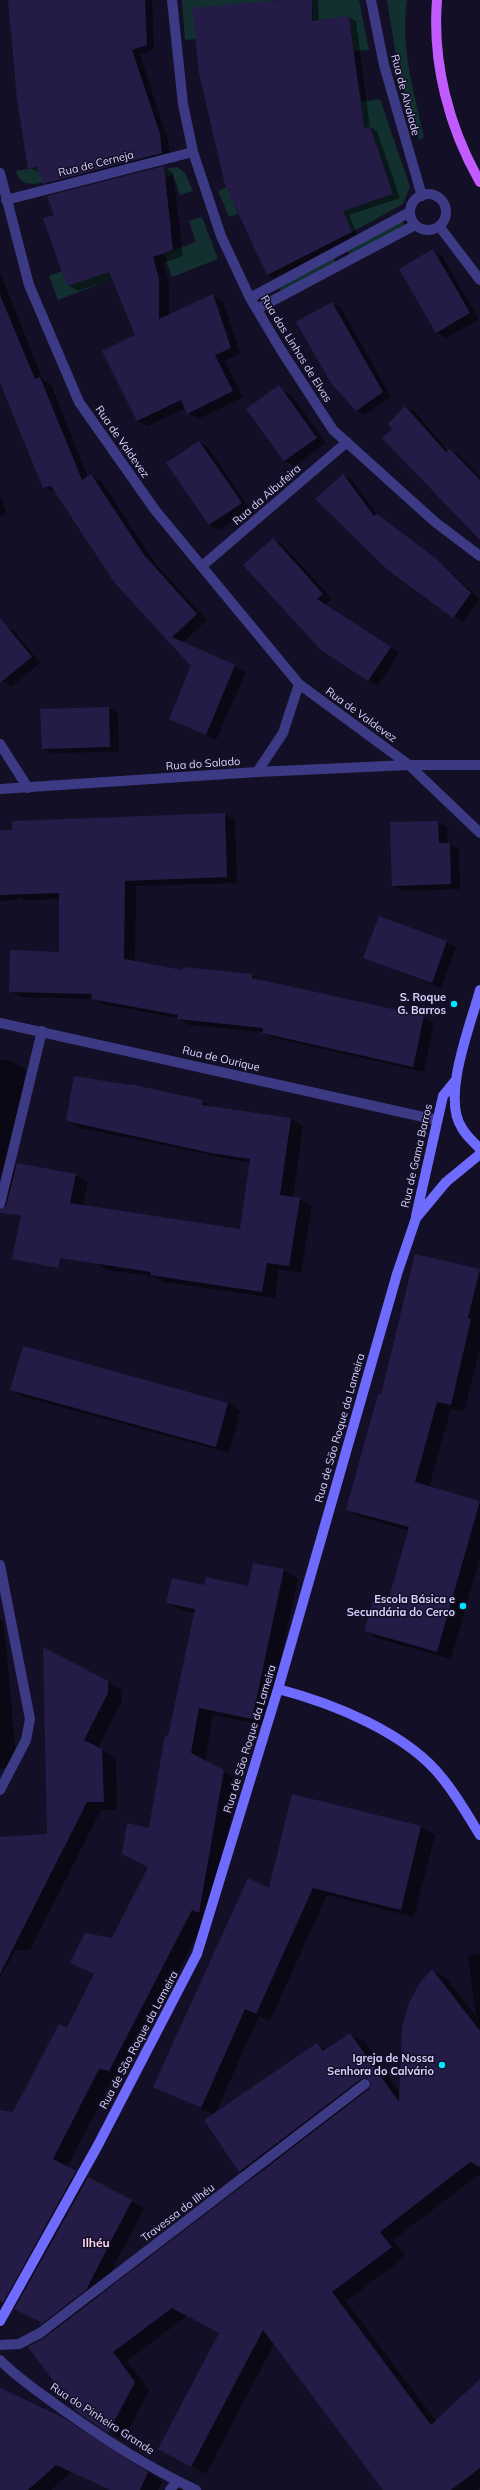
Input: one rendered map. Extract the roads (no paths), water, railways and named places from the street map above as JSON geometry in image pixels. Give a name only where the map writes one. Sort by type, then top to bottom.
[{"type":"main road","points":[[437,0],[438,52],[448,108],[456,135],[480,182]]},
{"type":"main road","name":"Rua de Gama Barros","points":[[480,990],[456,1080],[455,1107],[461,1128],[480,1149]]},
{"type":"main road","name":"Rua de Gama Barros","points":[[416,1218],[443,1096],[456,1080]]},
{"type":"main road","name":"Rua de São Roque da Lameira","points":[[0,2322],[98,2146],[198,1954],[278,1689],[397,1274],[416,1218],[446,1182],[480,1154]]},
{"type":"main road","points":[[278,1689],[308,1696],[357,1717],[405,1742],[443,1778],[480,1835]]},
{"type":"street","name":"Rua das Linhas de Elvas","points":[[172,0],[183,104],[193,152],[221,236],[250,298],[281,350],[333,430],[435,522],[480,556]]},
{"type":"street","name":"Rua de Alvalade","points":[[371,0],[384,65],[422,196]]},
{"type":"street","name":"Rua de Cerneja","points":[[6,200],[193,152]]},
{"type":"street","name":"Rua de Valdevez","points":[[0,173],[29,285],[79,402],[155,510],[299,684],[409,765]]},
{"type":"street","points":[[437,195],[444,203],[446,214],[439,226],[428,230],[415,225],[410,212],[412,205],[422,196],[437,195]]},
{"type":"street","points":[[250,298],[410,212]]},
{"type":"street","points":[[257,309],[415,225]]},
{"type":"street","points":[[439,226],[480,280]]},
{"type":"street","name":"Rua da Albufeira","points":[[202,566],[347,442]]},
{"type":"street","points":[[257,772],[283,733],[299,684]]},
{"type":"street","points":[[0,744],[28,788]]},
{"type":"street","points":[[409,765],[480,833]]},
{"type":"street","name":"Rua do Salado","points":[[0,789],[257,772],[409,765],[480,765]]},
{"type":"street","name":"Rua de Ourique","points":[[0,1022],[437,1120]]},
{"type":"street","points":[[0,1204],[42,1031]]},
{"type":"street","points":[[0,1565],[30,1719],[26,1740],[0,1790]]},
{"type":"street","name":"Travessa do Ilhéu","points":[[0,2345],[19,2344],[40,2333],[365,2084]]},
{"type":"street","name":"Rua do Pinheiro Grande","points":[[0,2360],[12,2373],[73,2417],[177,2481],[196,2490]]},
{"type":"street","points":[[170,2490],[177,2481]]},
{"type":"place","name":"S. Roque G. Barros","points":[[454,1004]]},
{"type":"place","name":"Escola Básica e Secundária do Cerco","points":[[463,1606]]},
{"type":"place","name":"Igreja de Nossa Senhora do Calvário","points":[[442,2065]]},
{"type":"district","name":"Ilhéu","points":[[96,2243]]}]
